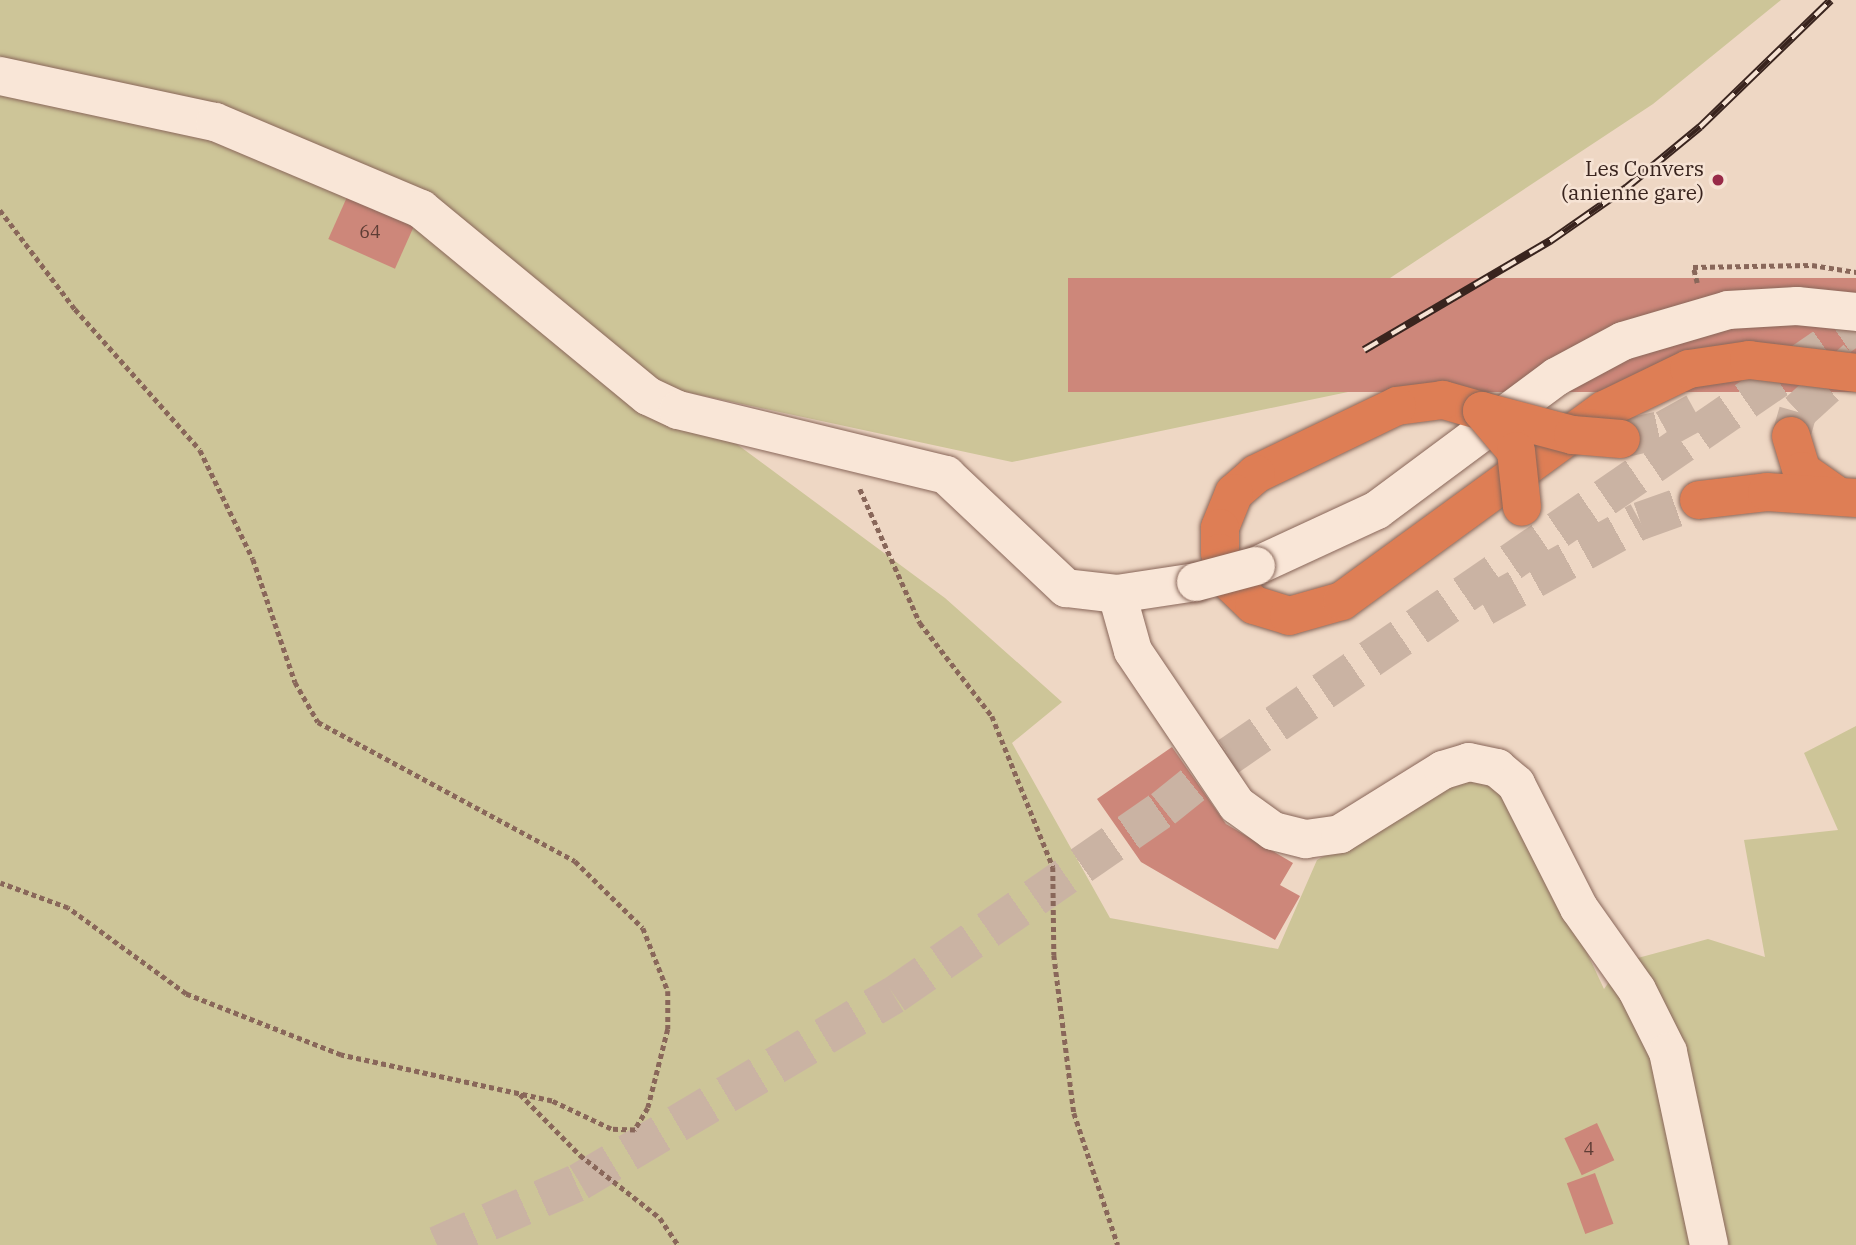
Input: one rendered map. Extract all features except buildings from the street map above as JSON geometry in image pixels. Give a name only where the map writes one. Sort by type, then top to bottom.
[{"type":"highway","points":[[1621,439],[1573,435],[1482,411],[1443,400],[1397,406],[1256,474],[1234,493],[1220,528],[1220,553],[1232,584],[1254,605],[1289,615],[1342,601],[1604,410],[1689,369],[1768,360],[1856,373]]},
{"type":"highway","points":[[1482,411],[1516,451],[1522,507]]},
{"type":"highway","points":[[1791,436],[1802,471],[1844,496]]},
{"type":"highway","points":[[1699,500],[1844,496]]},
{"type":"street","points":[[0,76],[215,122],[356,178],[448,226],[648,396],[678,410],[921,465],[964,487],[1054,582],[1078,592],[1117,594],[1196,582],[1256,566],[1377,510],[1556,377],[1623,341],[1728,310],[1797,306],[1856,312]]},
{"type":"street","points":[[1117,594],[1121,626],[1133,651],[1225,790],[1264,827],[1306,839],[1340,834],[1443,770],[1469,762],[1497,768],[1517,784],[1579,908],[1637,990],[1668,1052],[1709,1245]]},
{"type":"path","points":[[0,210],[75,309],[200,450],[253,559],[295,682],[318,722],[575,861],[643,928],[668,991],[668,1029],[648,1108],[635,1130],[611,1129],[519,1094],[341,1055],[186,994],[68,908],[0,883]]},
{"type":"path","points":[[1695,275],[1693,267],[1755,264],[1856,272]]},
{"type":"path","points":[[859,450],[861,491],[920,623],[992,716],[1053,867],[1054,955],[1074,1114],[1118,1245]]},
{"type":"path","points":[[519,1094],[580,1155],[660,1219],[678,1245]]},
{"type":"shaded area","points":[[0,0],[1781,0],[1653,104],[1313,329],[1348,392],[1012,462],[658,386],[945,598],[1062,702],[1012,743],[1110,918],[1278,949],[1317,860],[1462,777],[1499,783],[1526,822],[1604,989],[1623,962],[1708,939],[1765,957],[1744,840],[1838,830],[1804,753],[1856,726],[1856,1245],[0,1245]]},
{"type":"tunnel","points":[[437,1245],[579,1182],[894,995],[1163,809],[1229,756],[1856,325]]},
{"type":"tunnel","points":[[1791,436],[1798,412],[1856,359]]},
{"type":"tunnel","points":[[1621,439],[1665,429],[1696,412]]},
{"type":"tunnel","points":[[1484,607],[1640,521],[1699,500]]},
{"type":"railway","points":[[1364,350],[1550,241],[1626,188],[1700,127],[1831,0]]},
{"type":"place","name":"Les Convers (anienne gare)","points":[[1718,180]]}]
